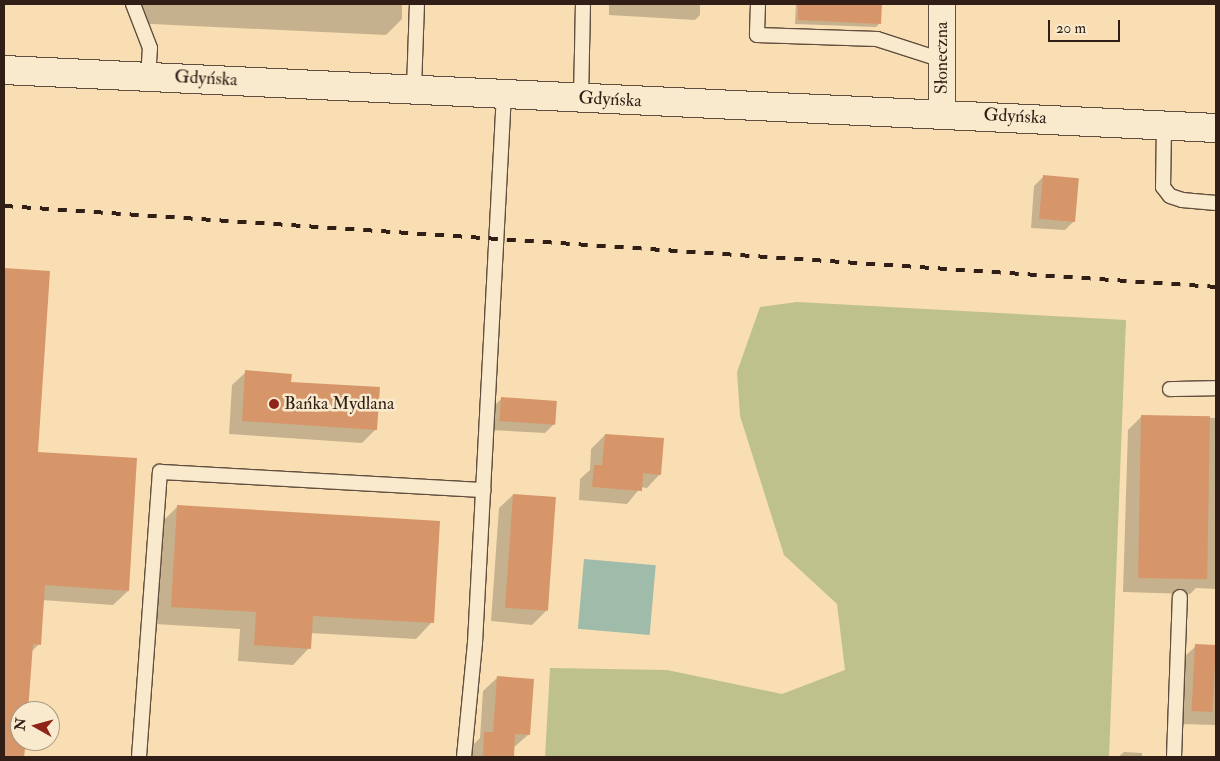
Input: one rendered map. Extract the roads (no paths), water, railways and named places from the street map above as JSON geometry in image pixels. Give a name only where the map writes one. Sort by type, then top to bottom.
[{"type":"main road","name":"Gdyńska","points":[[4,70],[414,88],[581,99],[942,113],[1216,128]]},
{"type":"street","name":"Słoneczna","points":[[939,5],[942,113]]},
{"type":"lane","points":[[133,4],[150,48],[148,76]]},
{"type":"lane","points":[[414,88],[417,4]]},
{"type":"lane","points":[[581,99],[583,4]]},
{"type":"lane","points":[[758,4],[757,35],[877,39],[942,60]]},
{"type":"lane","points":[[464,757],[475,644],[504,94]]},
{"type":"lane","points":[[1164,126],[1163,187],[1170,196],[1182,200],[1216,203]]},
{"type":"lane","points":[[1170,389],[1216,388]]},
{"type":"lane","points":[[139,757],[160,472],[483,490]]},
{"type":"lane","points":[[1174,757],[1180,597]]},
{"type":"railway","points":[[4,206],[1216,287]]},
{"type":"place","name":"Bańka Mydlana","points":[[274,404]]}]
